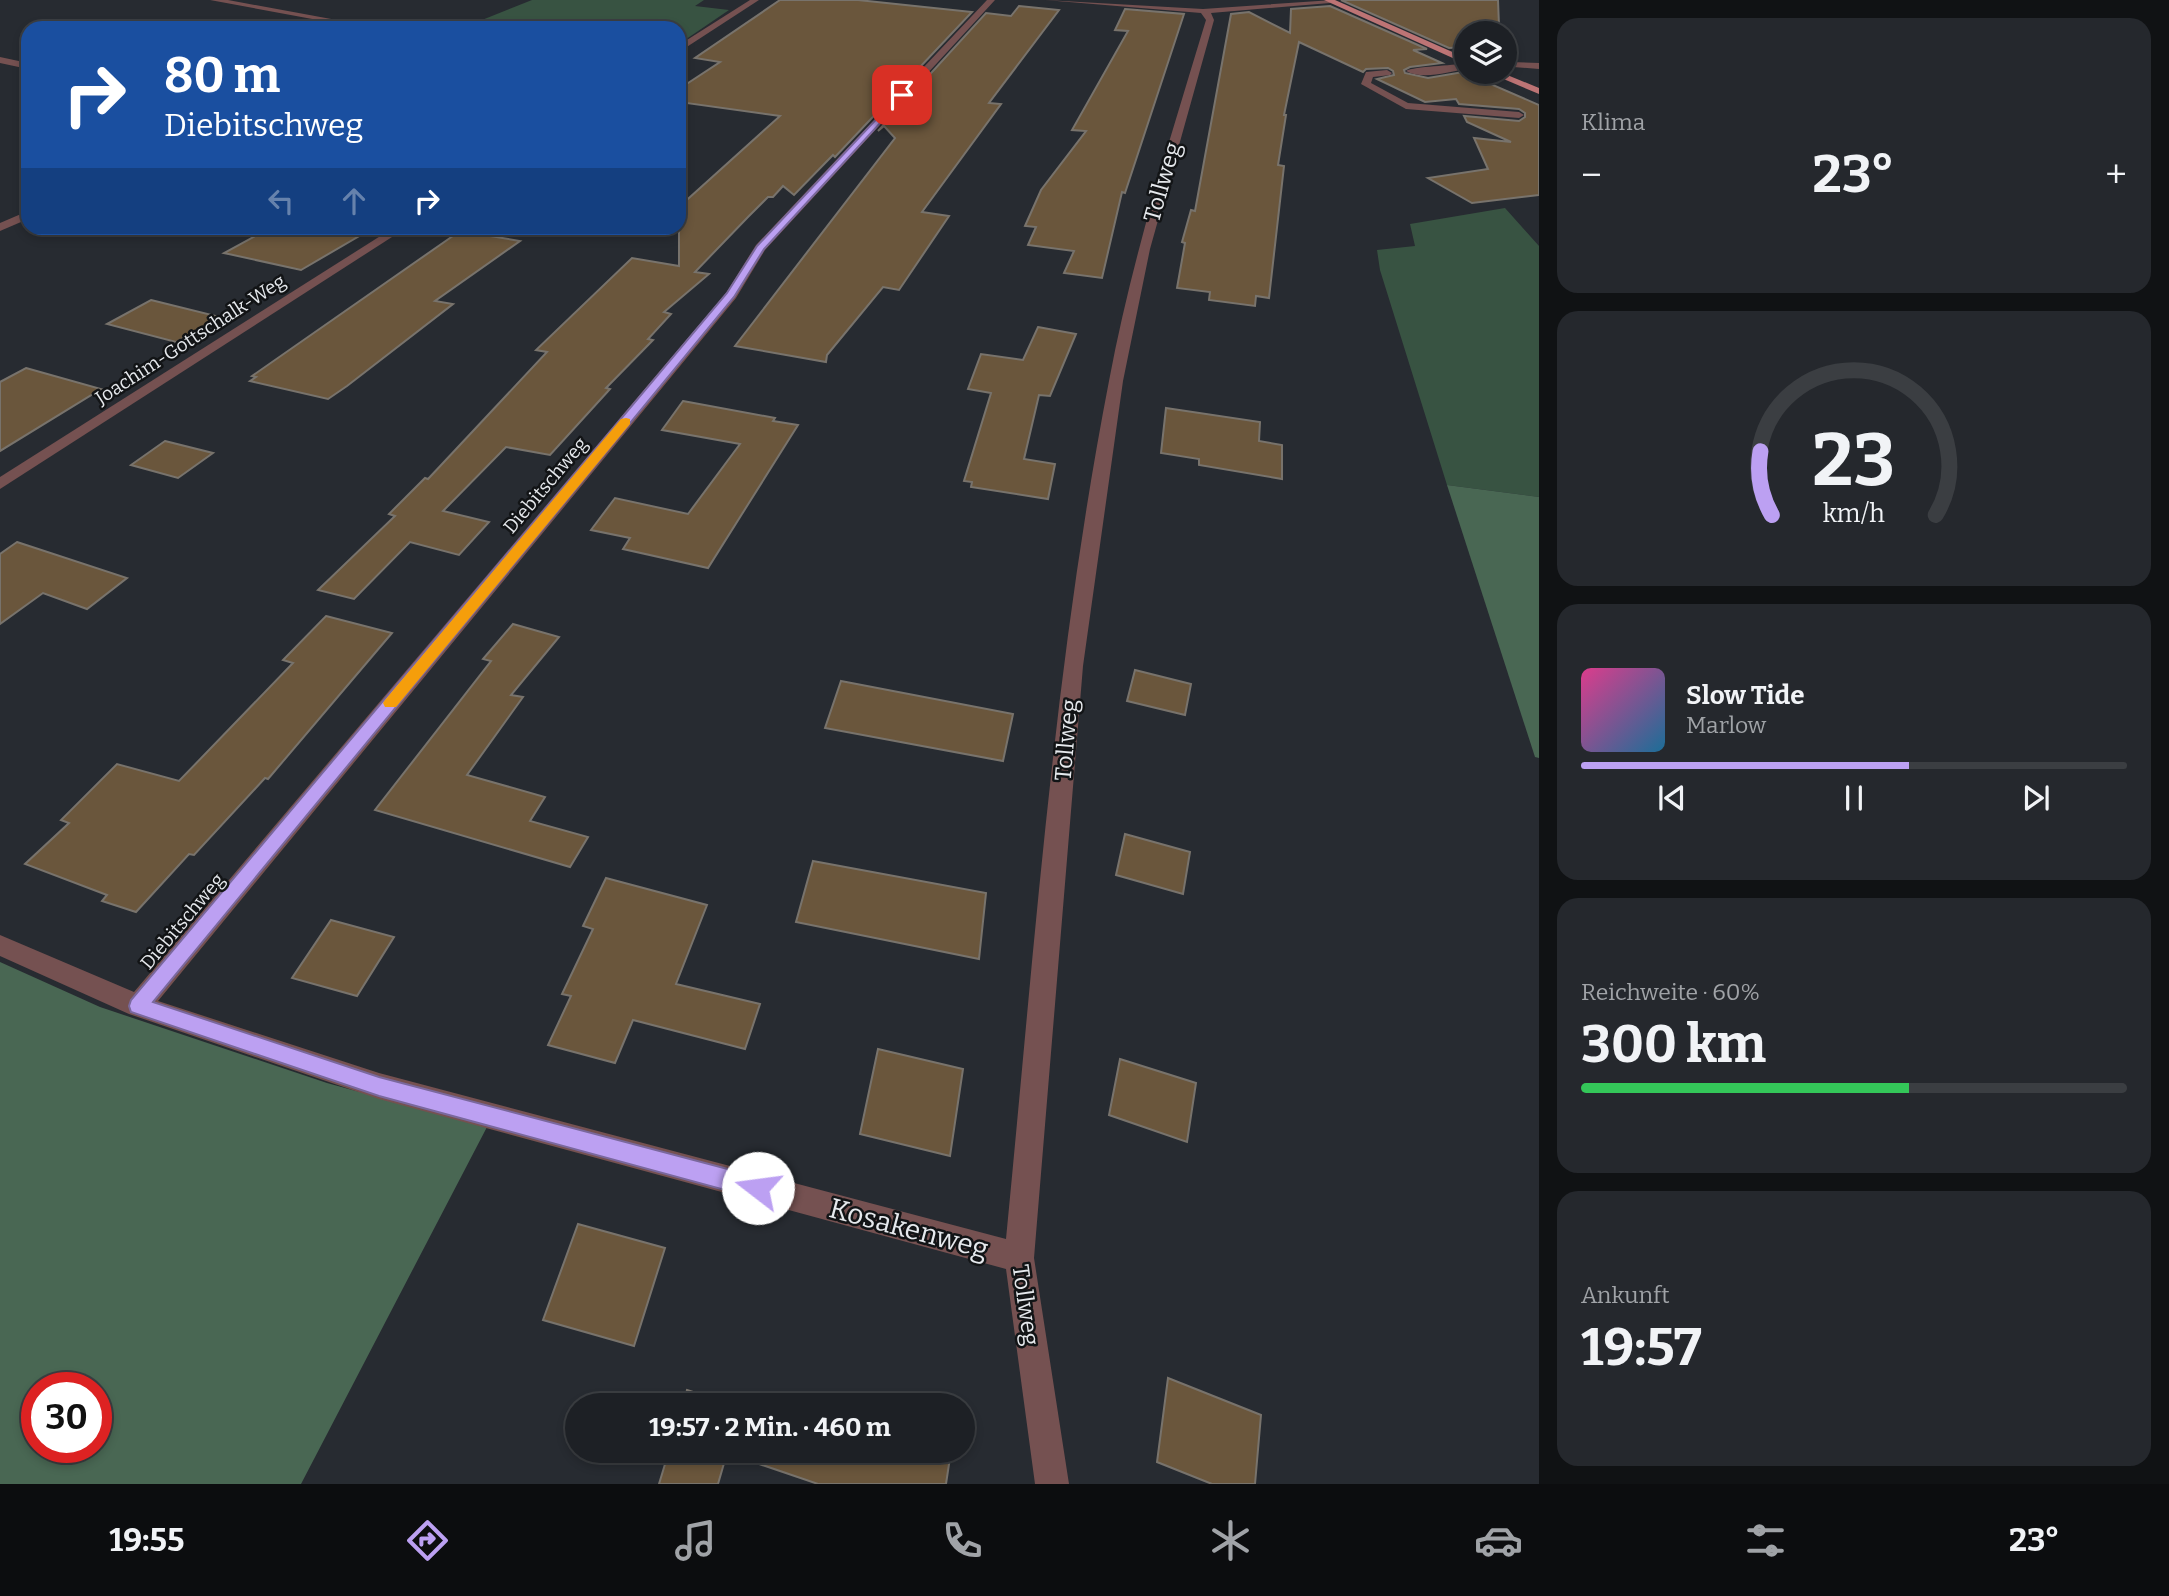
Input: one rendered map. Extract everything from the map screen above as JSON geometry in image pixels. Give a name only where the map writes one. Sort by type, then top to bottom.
[{"type":"main road","points":[[1329,0],[1454,58]]},
{"type":"main road","points":[[1517,82],[1539,91]]},
{"type":"street","points":[[214,0],[336,21]]},
{"type":"street","points":[[686,44],[755,0]]},
{"type":"street","name":"Diebitschweg","points":[[138,1006],[731,295],[760,248],[992,0]]},
{"type":"street","points":[[1049,0],[1203,11],[1329,0]]},
{"type":"street","name":"Tollweg","points":[[1052,1484],[1019,1258],[1075,653],[1116,382],[1144,249],[1210,20],[1210,16],[1203,11]]},
{"type":"street","points":[[0,60],[21,64]]},
{"type":"street","points":[[1517,64],[1539,66]]},
{"type":"street","points":[[1411,71],[1439,71],[1454,67]]},
{"type":"street","points":[[1387,73],[1369,74],[1366,84],[1406,106],[1519,115]]},
{"type":"street","points":[[1415,82],[1437,79]]},
{"type":"street","points":[[1370,87],[1389,85]]},
{"type":"street","points":[[4,223],[21,217]]},
{"type":"street","name":"Joachim-Gottschalk-Weg","points":[[0,484],[389,235]]},
{"type":"street","name":"Kosakenweg","points":[[0,945],[138,1006],[379,1086],[1019,1258]]},
{"type":"green space","points":[[532,0],[704,0],[695,6],[729,10],[686,39],[686,21],[480,21]]},
{"type":"green space","points":[[1505,208],[1539,246],[1539,497],[1447,485],[1380,270],[1377,250],[1415,246],[1410,224]]},
{"type":"green space","points":[[1447,485],[1539,497],[1539,758],[1535,757]]},
{"type":"green space","points":[[0,962],[100,1007],[327,1083],[487,1127],[301,1484],[0,1484]]},
{"type":"building","points":[[780,0],[858,0],[972,12],[835,157],[833,155],[794,195],[783,186],[773,197],[768,197],[695,272],[709,274],[664,312],[671,314],[648,339],[653,340],[606,388],[610,389],[550,455],[506,447],[443,511],[489,522],[459,555],[410,542],[354,599],[318,590],[395,516],[389,514],[425,478],[428,479],[547,352],[536,350],[632,258],[679,266],[679,235],[686,235],[686,201],[780,116],[686,103],[686,84],[720,62],[695,58]]},
{"type":"building","points":[[1341,0],[1498,0],[1499,21],[1454,21],[1454,48],[1449,48]]},
{"type":"building","points":[[1019,6],[1059,10],[989,103],[1001,104],[922,212],[949,216],[899,290],[883,287],[827,355],[826,362],[735,346],[895,138],[884,126],[878,131],[986,13],[1011,16]]},
{"type":"building","points":[[1330,6],[1427,49],[1413,50],[1442,63],[1410,67],[1404,70],[1405,73],[1428,78],[1454,74],[1454,84],[1491,84],[1539,105],[1539,195],[1472,203],[1428,178],[1488,169],[1474,138],[1511,142],[1467,122],[1464,116],[1519,121],[1525,117],[1525,113],[1519,109],[1459,104],[1456,99],[1425,102],[1377,79],[1394,75],[1388,68],[1366,69],[1363,72],[1299,42],[1284,115],[1278,165],[1284,166],[1269,298],[1256,296],[1255,306],[1209,300],[1210,292],[1177,288],[1185,243],[1182,242],[1191,210],[1195,211],[1231,14],[1249,12],[1290,33],[1291,9]]},
{"type":"building","points":[[1125,9],[1184,14],[1125,193],[1122,192],[1102,278],[1064,273],[1074,251],[1028,245],[1036,227],[1025,226],[1041,190],[1086,131],[1072,130],[1128,31],[1115,30]]},
{"type":"building","points":[[257,235],[361,235],[301,270],[224,253]]},
{"type":"building","points":[[454,235],[484,235],[520,241],[435,301],[453,304],[328,399],[250,381],[256,377],[252,376]]},
{"type":"building","points":[[151,300],[220,317],[176,342],[107,324]]},
{"type":"building","points":[[1038,327],[1076,334],[1050,396],[1039,395],[1024,459],[1055,464],[1048,499],[971,487],[972,482],[964,481],[991,393],[968,389],[981,354],[1023,360]]},
{"type":"building","points":[[26,368],[101,389],[0,451],[0,382]]},
{"type":"building","points":[[683,401],[775,418],[773,421],[798,425],[708,568],[623,549],[630,538],[591,530],[615,498],[688,514],[740,444],[662,430]]},
{"type":"building","points":[[1166,408],[1260,422],[1259,441],[1282,445],[1282,479],[1199,465],[1199,459],[1161,453]]},
{"type":"building","points":[[165,441],[213,453],[178,478],[131,465]]},
{"type":"building","points":[[17,542],[127,578],[87,609],[43,593],[0,624],[0,554]]},
{"type":"building","points":[[326,616],[392,633],[268,779],[265,778],[194,855],[189,854],[136,912],[102,901],[107,895],[25,864],[69,823],[61,820],[117,764],[179,781],[293,663],[283,660]]},
{"type":"building","points":[[513,624],[559,637],[511,695],[523,697],[467,775],[545,797],[530,821],[588,837],[570,867],[375,810],[491,661],[483,659]]},
{"type":"building","points":[[1135,670],[1191,684],[1185,715],[1127,701]]},
{"type":"building","points":[[841,681],[1013,714],[1003,761],[825,728]]},
{"type":"building","points":[[1125,834],[1190,852],[1183,894],[1116,875]]},
{"type":"building","points":[[813,861],[986,893],[979,959],[796,922]]},
{"type":"building","points":[[606,878],[707,905],[676,984],[760,1004],[745,1049],[633,1020],[615,1063],[548,1045],[571,996],[562,994],[593,929],[583,926]]},
{"type":"building","points":[[331,920],[394,937],[357,996],[292,978]]},
{"type":"building","points":[[878,1049],[963,1069],[950,1156],[860,1134]]},
{"type":"building","points":[[1120,1059],[1196,1083],[1187,1142],[1109,1115]]},
{"type":"building","points":[[578,1224],[665,1248],[634,1346],[543,1320]]},
{"type":"building","points":[[1168,1378],[1261,1415],[1255,1484],[1212,1484],[1157,1462]]},
{"type":"building","points":[[665,1463],[724,1463],[718,1484],[659,1484]]},
{"type":"building","points":[[756,1463],[949,1463],[946,1484],[818,1484]]},
{"type":"slow traffic","points":[[390,703],[626,421]]},
{"type":"route","points":[[758,1188],[379,1086],[138,1006],[731,295],[760,248],[902,95]]}]
